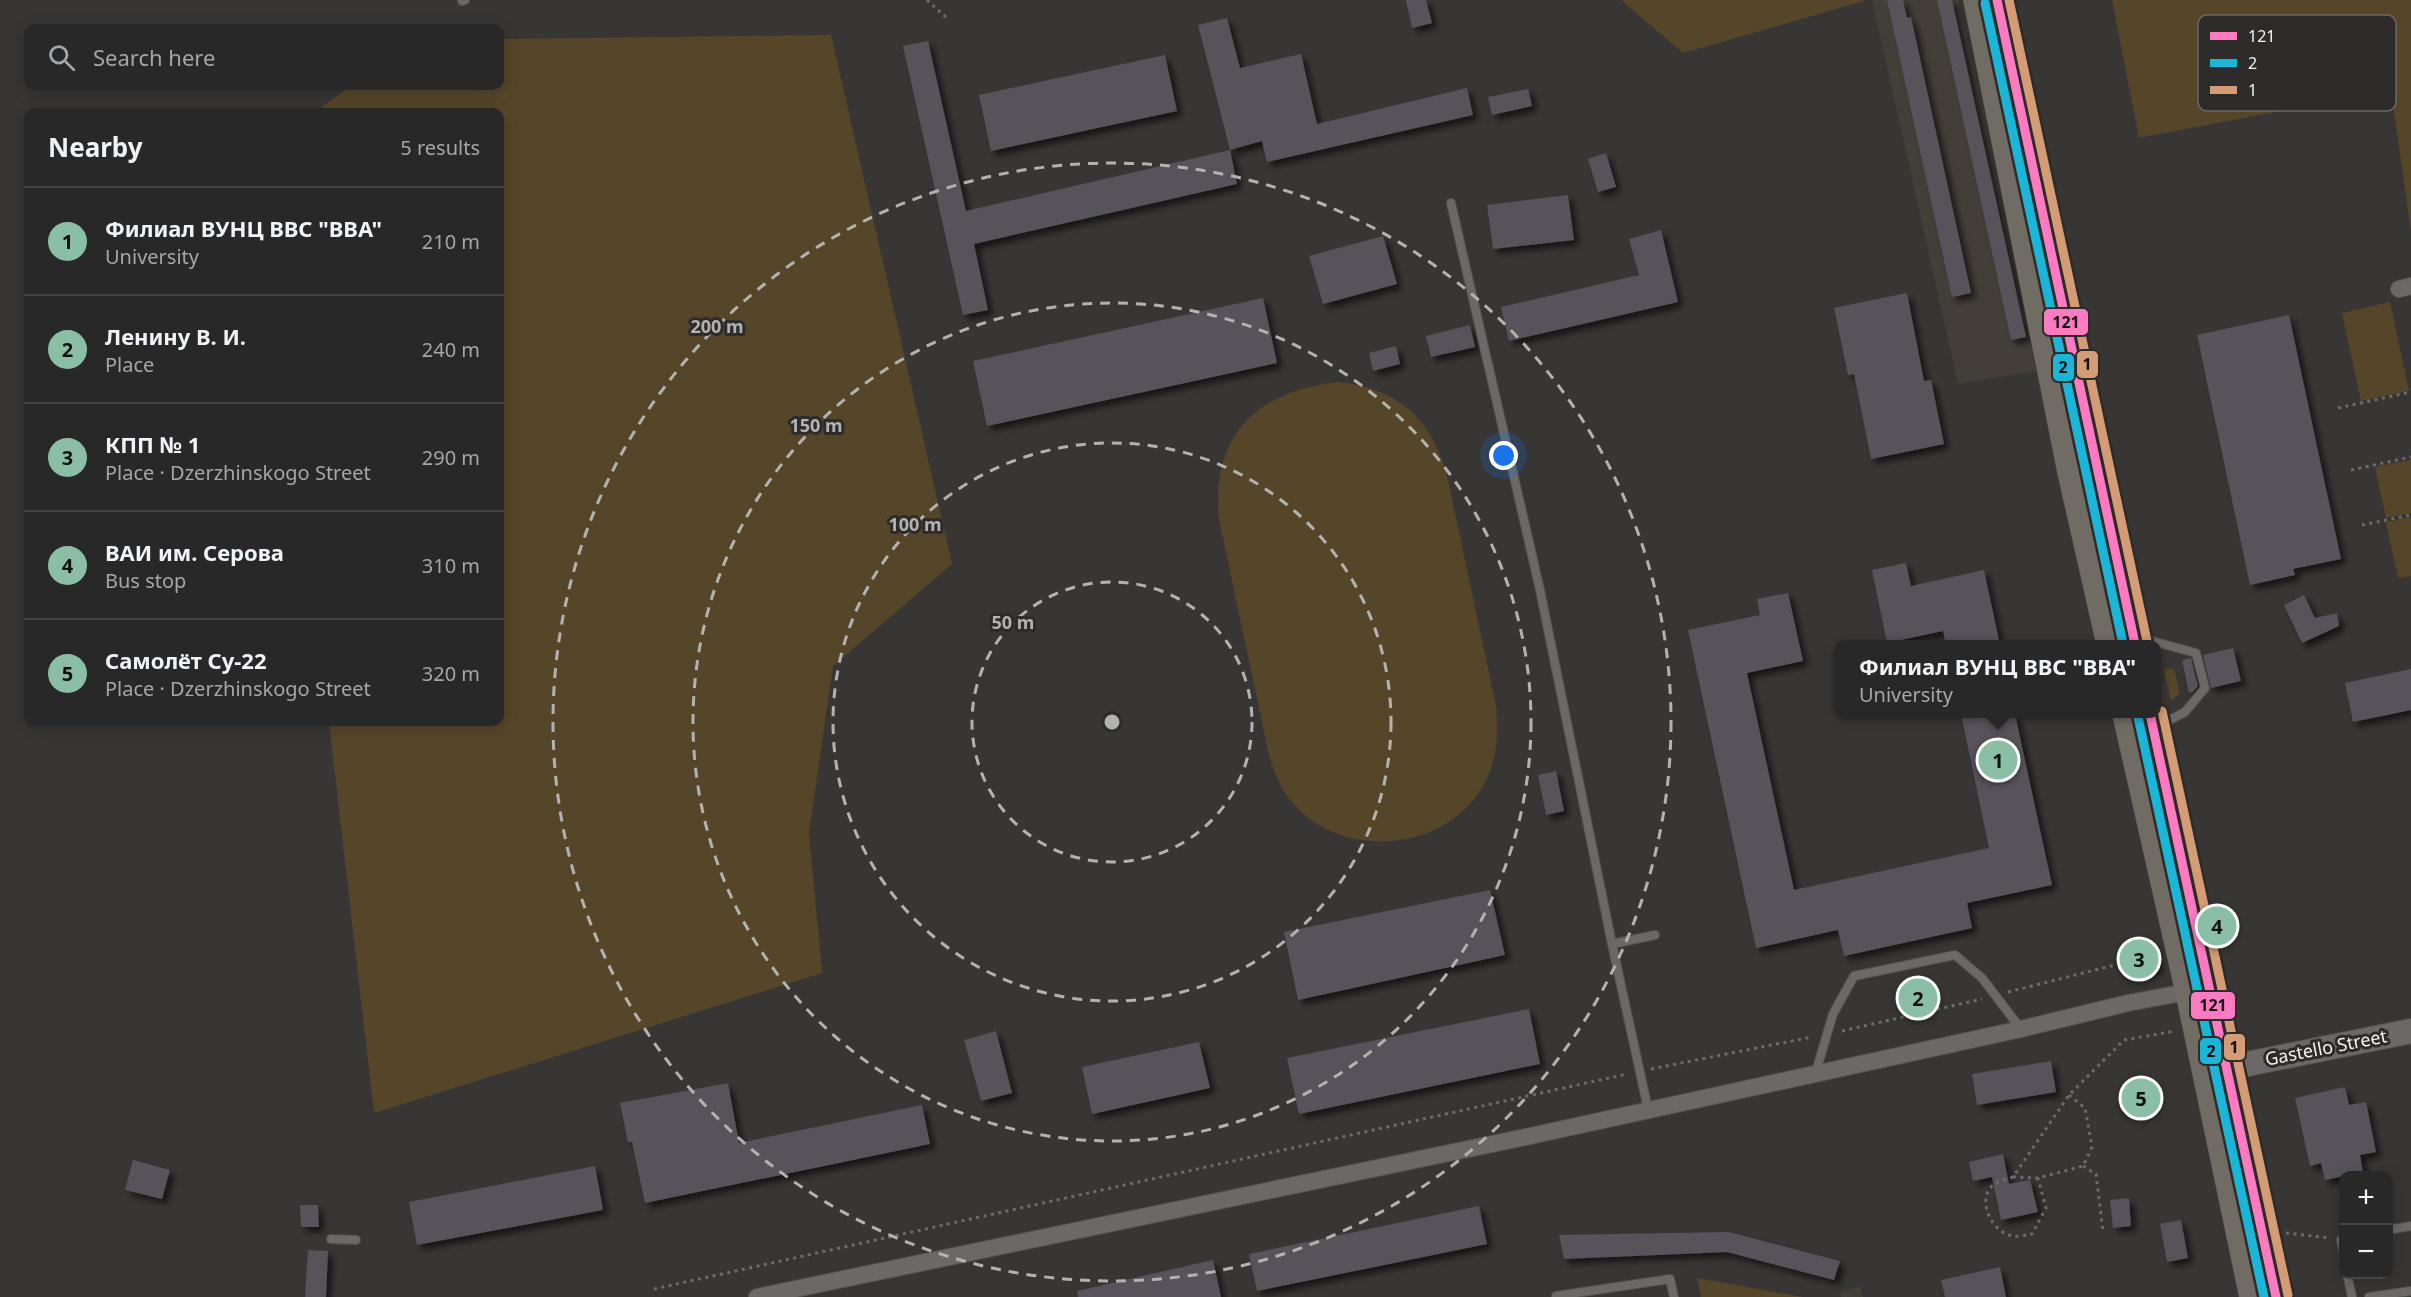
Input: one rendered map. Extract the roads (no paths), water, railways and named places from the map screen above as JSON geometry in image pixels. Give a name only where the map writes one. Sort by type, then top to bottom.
[{"type":"main road","points":[[1977,0],[2126,640]]},
{"type":"main road","points":[[1997,0],[2084,469]]},
{"type":"main road","points":[[2127,718],[2199,989],[2217,1070],[2276,1297]]},
{"type":"main road","points":[[2151,721],[2199,989]]},
{"type":"main road","points":[[2217,1070],[2253,1297]]},
{"type":"street","points":[[757,1297],[1521,1138],[2199,989]]},
{"type":"street","name":"Gastello Street","points":[[2217,1070],[2411,1030]]},
{"type":"lane","points":[[1451,202],[1540,590],[1648,1109]]},
{"type":"lane","points":[[2151,721],[2185,712],[2205,688],[2196,653],[2161,648]]},
{"type":"lane","points":[[1612,944],[1655,935]]},
{"type":"lane","points":[[1815,1074],[1833,1014],[1854,976],[1955,955],[1982,978],[2021,1029]]},
{"type":"lane","points":[[2393,1229],[2411,1226]]},
{"type":"lane","points":[[331,1239],[356,1240]]},
{"type":"lane","points":[[1556,1296],[1670,1279],[1674,1297]]},
{"type":"lane","points":[[2348,1279],[2352,1297]]},
{"type":"lane","points":[[2369,1297],[2411,1291]]},
{"type":"place","name":"Филиал ВУНЦ ВВС \"ВВА\"","points":[[1998,760]]},
{"type":"place","name":"ВАИ им. Серова","points":[[2217,926]]},
{"type":"place","name":"КПП № 1","points":[[2139,959]]},
{"type":"place","name":"Ленину В. И.","points":[[1918,998]]},
{"type":"place","name":"Самолёт Су-22","points":[[2141,1098]]}]
